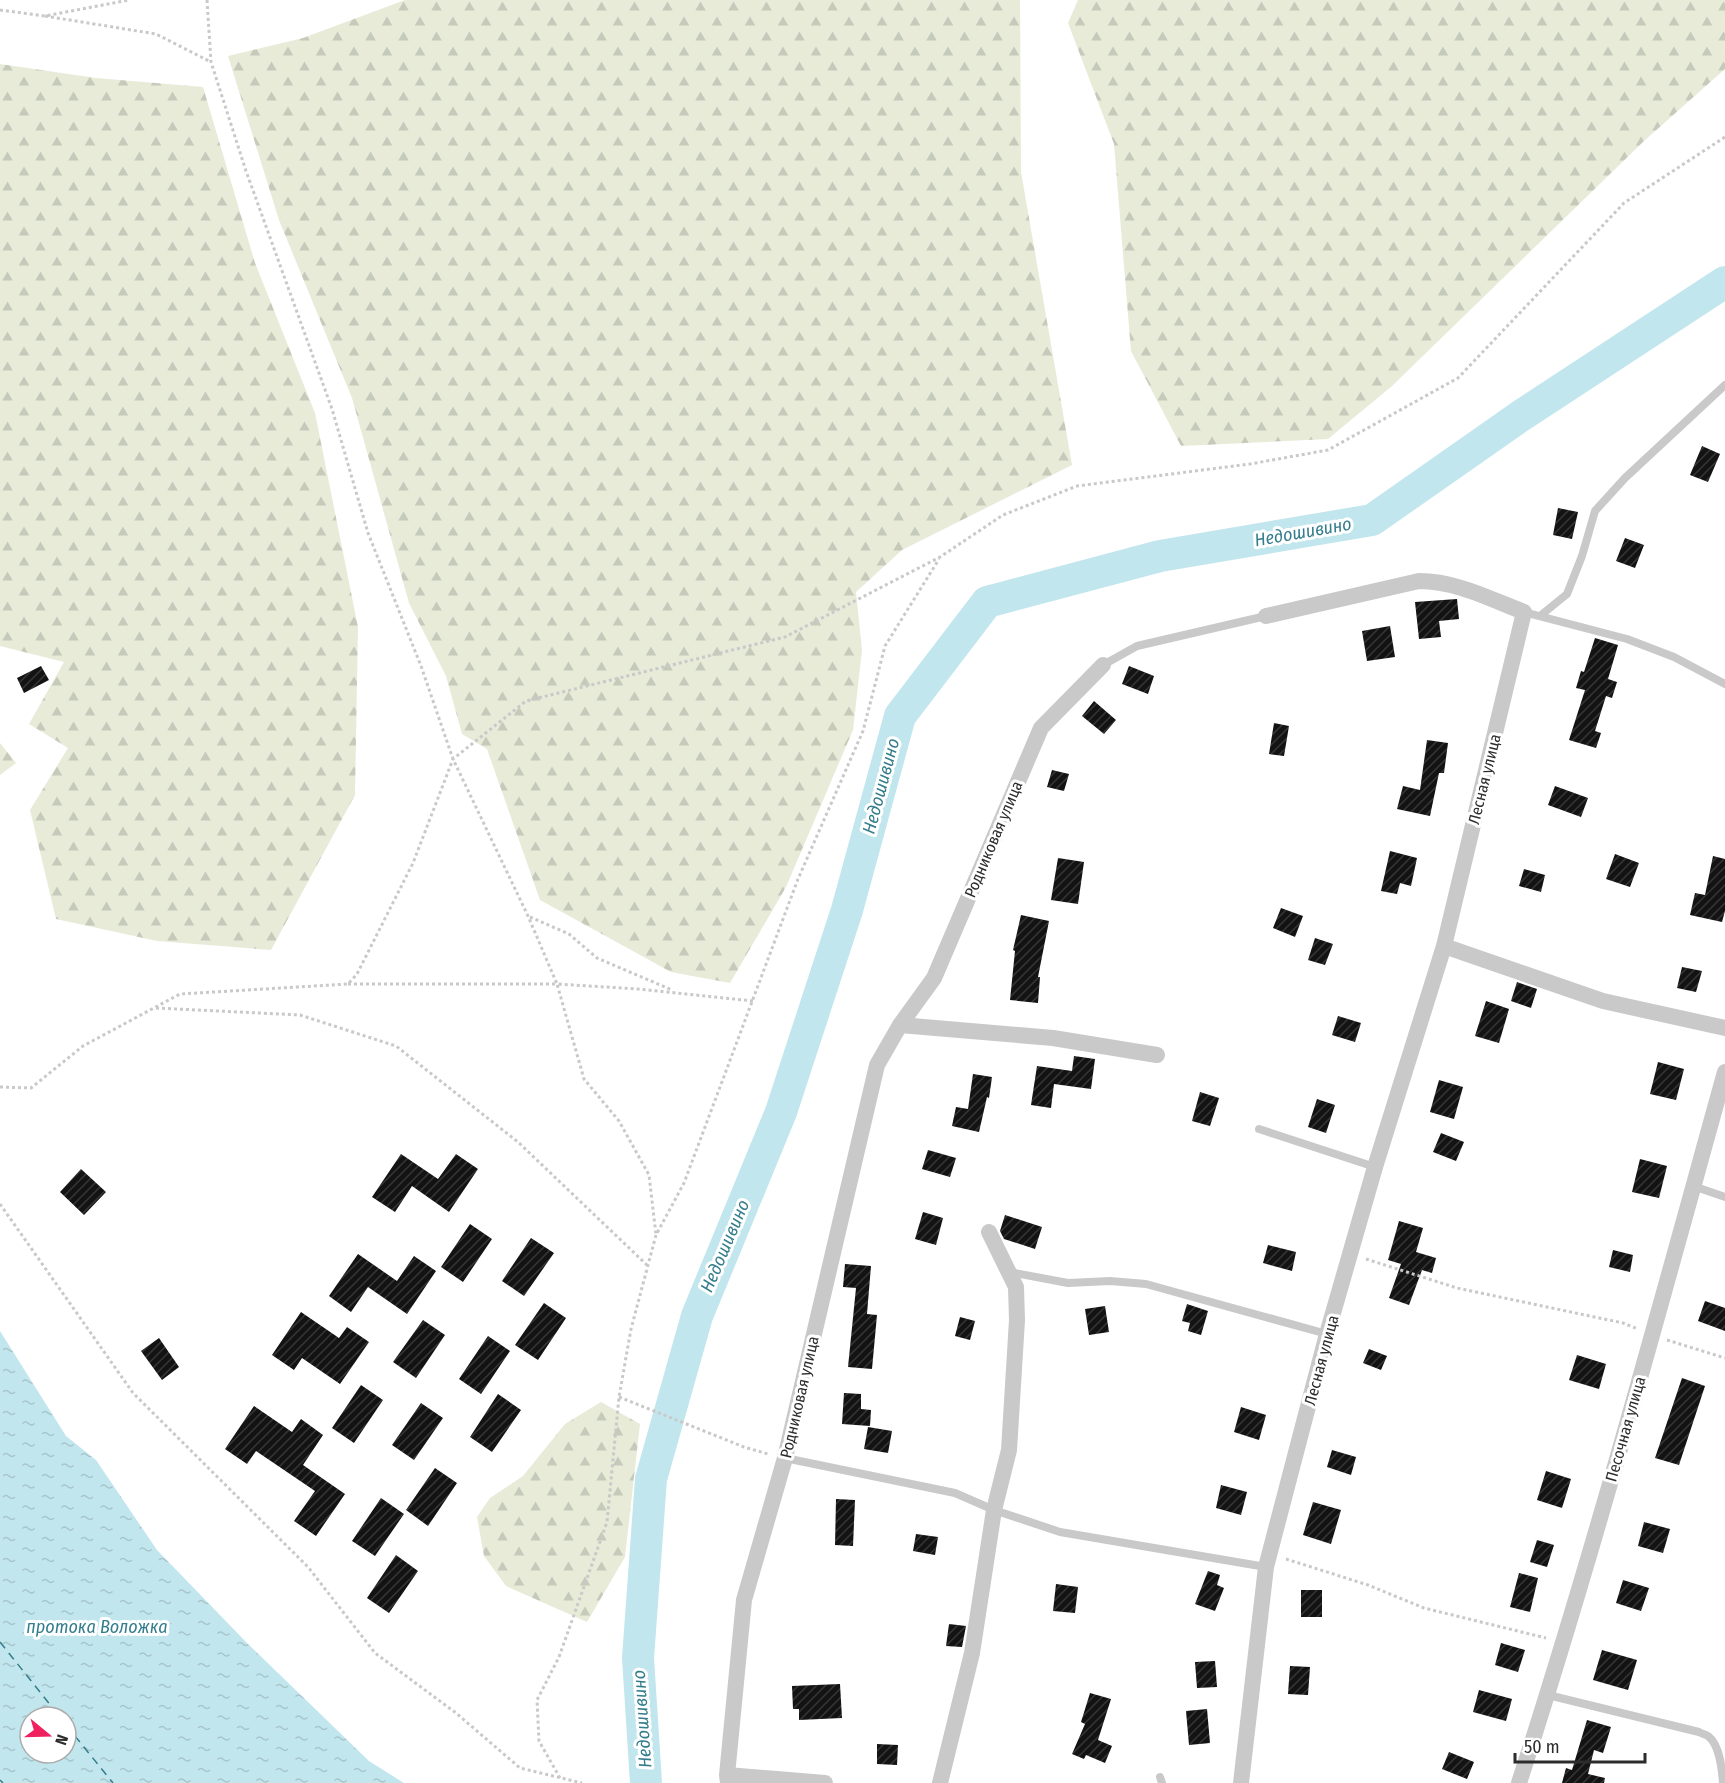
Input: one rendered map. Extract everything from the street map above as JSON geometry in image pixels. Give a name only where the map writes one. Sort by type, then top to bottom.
[{"type":"street","points":[[1266,616],[1419,581],[1436,581],[1458,587],[1532,614]]},
{"type":"street","name":"Лесная улица","points":[[1241,1783],[1268,1560],[1350,1254],[1444,946],[1532,614]]},
{"type":"street","name":"Родниковая улица","points":[[825,1783],[728,1779],[744,1600],[785,1458],[877,1065],[900,1025],[934,978],[1041,728],[1103,665]]},
{"type":"street","points":[[1444,946],[1603,1001],[1725,1028]]},
{"type":"street","points":[[900,1025],[1053,1038],[1157,1055]]},
{"type":"street","name":"Песочная улица","points":[[1519,1783],[1548,1695],[1725,1072]]},
{"type":"street","points":[[940,1783],[972,1653],[994,1510],[1009,1450],[1017,1320],[1016,1287],[989,1232]]},
{"type":"lane","points":[[1532,614],[1567,594],[1582,556],[1595,511],[1625,478],[1725,385]]},
{"type":"lane","points":[[1532,614],[1627,639],[1674,657],[1725,684]]},
{"type":"lane","points":[[1103,665],[1137,646],[1266,616]]},
{"type":"lane","points":[[1258,1128],[1376,1167]]},
{"type":"lane","points":[[1693,1186],[1725,1197]]},
{"type":"lane","points":[[1008,1272],[1068,1283],[1110,1281],[1146,1284],[1327,1335]]},
{"type":"lane","points":[[785,1458],[955,1493],[994,1510],[1060,1532],[1268,1560]]},
{"type":"lane","points":[[1548,1695],[1699,1732],[1709,1737],[1715,1746],[1721,1764],[1723,1783]]},
{"type":"path","points":[[45,16],[129,0]]},
{"type":"path","points":[[207,0],[211,62],[246,171],[332,409],[368,533],[421,666],[453,759],[528,916],[557,984],[584,1078],[619,1121],[649,1175],[656,1235]]},
{"type":"path","points":[[0,10],[156,34],[211,62]]},
{"type":"path","points":[[348,984],[357,974],[413,863],[453,759],[526,701],[785,637],[940,557],[1003,515],[1077,486],[1250,464],[1328,450],[1458,378],[1624,203],[1725,137]]},
{"type":"path","points":[[560,1778],[538,1741],[537,1700],[559,1657],[607,1522],[619,1397],[631,1329],[656,1235],[684,1183],[798,879],[862,730],[885,645],[940,557]]},
{"type":"path","points":[[528,916],[569,934],[597,958],[677,992]]},
{"type":"path","points":[[0,1087],[31,1088],[83,1046],[180,993],[348,984],[557,984],[677,992],[753,1001]]},
{"type":"path","points":[[154,1008],[300,1014],[396,1046],[518,1142],[648,1266]]},
{"type":"path","points":[[0,1204],[133,1393],[309,1567],[375,1653],[456,1713],[520,1768],[582,1783]]},
{"type":"path","points":[[1350,1254],[1456,1288],[1623,1323],[1652,1335],[1725,1358]]},
{"type":"path","points":[[619,1397],[744,1447],[785,1458]]},
{"type":"path","points":[[1268,1560],[1368,1585],[1424,1608],[1563,1642]]},
{"type":"green space","points":[[405,0],[1020,0],[1021,172],[1072,465],[902,550],[856,592],[862,650],[853,730],[786,887],[730,983],[671,972],[540,900],[487,749],[462,734],[446,676],[409,603],[352,398],[279,220],[228,56],[303,38]]},
{"type":"green space","points":[[1078,0],[1725,0],[1725,69],[1644,141],[1392,386],[1328,439],[1181,446],[1131,351],[1114,144],[1068,23]]},
{"type":"green space","points":[[0,64],[96,78],[203,87],[255,263],[315,413],[358,627],[355,795],[271,950],[157,941],[56,919],[30,810],[68,748],[29,724],[64,662],[0,646]]},
{"type":"green space","points":[[0,743],[16,763],[0,775]]},
{"type":"green space","points":[[601,1402],[640,1424],[625,1557],[587,1622],[506,1586],[484,1556],[477,1517],[490,1498],[523,1476],[565,1424]]},
{"type":"water","name":"протока Воложка","points":[[0,1331],[66,1436],[96,1460],[157,1550],[247,1643],[369,1761],[404,1783],[0,1783]]},
{"type":"building","points":[[1702,446],[1720,454],[1708,482],[1690,475]]},
{"type":"building","points":[[1558,508],[1578,512],[1572,539],[1553,535]]},
{"type":"building","points":[[1625,538],[1644,545],[1635,568],[1616,561]]},
{"type":"building","points":[[1457,599],[1459,619],[1439,621],[1441,637],[1419,639],[1415,602]]},
{"type":"building","points":[[1390,626],[1395,657],[1367,661],[1362,631]]},
{"type":"building","points":[[1595,638],[1618,645],[1608,679],[1617,682],[1612,698],[1606,696],[1595,731],[1601,733],[1596,748],[1569,740],[1585,690],[1576,688]]},
{"type":"building","points":[[41,666],[49,680],[24,693],[17,678]]},
{"type":"building","points":[[1129,666],[1154,676],[1148,694],[1122,684]]},
{"type":"building","points":[[1094,701],[1116,720],[1104,734],[1082,716]]},
{"type":"building","points":[[1274,723],[1289,726],[1284,756],[1269,754]]},
{"type":"building","points":[[1427,740],[1448,743],[1444,773],[1439,773],[1430,816],[1397,809],[1403,786],[1420,790]]},
{"type":"building","points":[[1052,770],[1069,774],[1064,791],[1047,787]]},
{"type":"building","points":[[1555,786],[1588,798],[1581,817],[1548,805]]},
{"type":"building","points":[[1390,851],[1417,858],[1411,886],[1400,883],[1397,894],[1381,891]]},
{"type":"building","points":[[1615,854],[1639,863],[1630,887],[1606,879]]},
{"type":"building","points":[[1713,856],[1725,859],[1725,911],[1722,922],[1690,915],[1695,893],[1705,895]]},
{"type":"building","points":[[1058,858],[1084,862],[1078,904],[1051,900]]},
{"type":"building","points":[[1524,869],[1545,875],[1541,892],[1519,886]]},
{"type":"building","points":[[1281,908],[1303,916],[1295,937],[1273,928]]},
{"type":"building","points":[[1021,915],[1049,921],[1038,977],[1040,977],[1038,1003],[1010,1000],[1015,951],[1013,950]]},
{"type":"building","points":[[1315,938],[1333,944],[1325,965],[1308,960]]},
{"type":"building","points":[[1682,967],[1702,971],[1696,992],[1677,988]]},
{"type":"building","points":[[1517,982],[1537,989],[1531,1008],[1511,1001]]},
{"type":"building","points":[[1486,1001],[1509,1009],[1499,1043],[1475,1036]]},
{"type":"building","points":[[1338,1016],[1361,1023],[1355,1042],[1332,1035]]},
{"type":"building","points":[[1074,1056],[1095,1059],[1091,1089],[1054,1084],[1051,1108],[1031,1105],[1037,1066],[1072,1071]]},
{"type":"building","points":[[1658,1062],[1684,1069],[1676,1100],[1650,1094]]},
{"type":"building","points":[[973,1074],[992,1077],[989,1098],[987,1097],[979,1132],[952,1126],[956,1107],[968,1109]]},
{"type":"building","points":[[1439,1080],[1463,1087],[1454,1119],[1430,1112]]},
{"type":"building","points":[[1200,1092],[1219,1098],[1210,1126],[1192,1121]]},
{"type":"building","points":[[1317,1099],[1335,1105],[1326,1133],[1308,1127]]},
{"type":"building","points":[[1441,1133],[1464,1142],[1456,1161],[1433,1152]]},
{"type":"building","points":[[928,1150],[956,1158],[950,1177],[922,1169]]},
{"type":"building","points":[[401,1154],[438,1179],[456,1154],[478,1169],[449,1212],[412,1186],[395,1212],[372,1197]]},
{"type":"building","points":[[1640,1159],[1667,1166],[1659,1198],[1632,1192]]},
{"type":"building","points":[[81,1169],[106,1192],[84,1215],[60,1192]]},
{"type":"building","points":[[923,1212],[943,1218],[936,1245],[915,1239]]},
{"type":"building","points":[[1005,1215],[1042,1227],[1035,1249],[1004,1239],[1000,1231]]},
{"type":"building","points":[[1399,1221],[1423,1228],[1416,1252],[1436,1258],[1432,1273],[1422,1270],[1409,1305],[1389,1298],[1401,1264],[1388,1260]]},
{"type":"building","points":[[470,1224],[492,1239],[463,1282],[441,1267]]},
{"type":"building","points":[[531,1238],[554,1253],[524,1296],[502,1281]]},
{"type":"building","points":[[1268,1245],[1296,1252],[1292,1271],[1263,1263]]},
{"type":"building","points":[[1613,1250],[1633,1255],[1630,1272],[1609,1267]]},
{"type":"building","points":[[358,1254],[397,1281],[414,1256],[436,1271],[407,1314],[368,1287],[351,1312],[329,1296]]},
{"type":"building","points":[[845,1264],[871,1266],[867,1314],[877,1315],[872,1369],[848,1367],[856,1288],[843,1287]]},
{"type":"building","points":[[1705,1301],[1725,1308],[1725,1331],[1698,1321]]},
{"type":"building","points":[[544,1303],[566,1318],[538,1360],[515,1345]]},
{"type":"building","points":[[1187,1304],[1208,1311],[1201,1335],[1188,1331],[1190,1323],[1182,1321]]},
{"type":"building","points":[[1105,1306],[1109,1332],[1089,1335],[1085,1309]]},
{"type":"building","points":[[301,1312],[339,1338],[347,1327],[369,1342],[340,1384],[302,1358],[294,1370],[272,1355]]},
{"type":"building","points":[[960,1317],[975,1321],[970,1340],[955,1336]]},
{"type":"building","points":[[423,1320],[445,1335],[416,1378],[393,1362]]},
{"type":"building","points":[[488,1336],[510,1351],[481,1394],[459,1379]]},
{"type":"building","points":[[159,1338],[179,1367],[162,1380],[141,1351]]},
{"type":"building","points":[[1369,1349],[1387,1356],[1381,1370],[1363,1363]]},
{"type":"building","points":[[1577,1355],[1606,1364],[1599,1389],[1569,1380]]},
{"type":"building","points":[[1682,1378],[1705,1386],[1679,1465],[1655,1458]]},
{"type":"building","points":[[361,1385],[383,1400],[354,1443],[332,1428]]},
{"type":"building","points":[[844,1393],[861,1394],[861,1409],[871,1410],[870,1426],[842,1424]]},
{"type":"building","points":[[498,1394],[521,1410],[492,1452],[470,1437]]},
{"type":"building","points":[[421,1403],[443,1418],[414,1460],[392,1445]]},
{"type":"building","points":[[254,1406],[292,1432],[301,1419],[323,1435],[303,1465],[345,1494],[316,1536],[294,1521],[315,1491],[256,1451],[247,1464],[225,1449]]},
{"type":"building","points":[[1241,1407],[1266,1415],[1259,1440],[1234,1432]]},
{"type":"building","points":[[868,1427],[892,1431],[888,1453],[864,1449]]},
{"type":"building","points":[[1332,1450],[1356,1457],[1351,1475],[1327,1467]]},
{"type":"building","points":[[435,1468],[457,1483],[428,1526],[406,1510]]},
{"type":"building","points":[[1546,1471],[1571,1479],[1562,1508],[1537,1500]]},
{"type":"building","points":[[1221,1485],[1247,1492],[1241,1515],[1216,1508]]},
{"type":"building","points":[[381,1498],[404,1514],[375,1556],[352,1541]]},
{"type":"building","points":[[836,1499],[855,1500],[853,1546],[835,1545]]},
{"type":"building","points":[[1313,1502],[1341,1510],[1331,1544],[1303,1535]]},
{"type":"building","points":[[1644,1522],[1670,1529],[1663,1553],[1638,1546]]},
{"type":"building","points":[[916,1534],[938,1537],[935,1555],[913,1551]]},
{"type":"building","points":[[1537,1540],[1554,1545],[1547,1567],[1530,1562]]},
{"type":"building","points":[[396,1555],[418,1571],[389,1613],[367,1598]]},
{"type":"building","points":[[1208,1571],[1220,1575],[1217,1585],[1224,1588],[1215,1611],[1195,1604]]},
{"type":"building","points":[[1519,1573],[1538,1578],[1530,1612],[1510,1607]]},
{"type":"building","points":[[1623,1580],[1649,1588],[1641,1611],[1616,1603]]},
{"type":"building","points":[[1056,1584],[1078,1587],[1075,1613],[1053,1611]]},
{"type":"building","points":[[1301,1590],[1322,1590],[1322,1617],[1301,1617]]},
{"type":"building","points":[[949,1624],[966,1626],[962,1647],[946,1646]]},
{"type":"building","points":[[1501,1643],[1525,1650],[1518,1672],[1495,1665]]},
{"type":"building","points":[[1602,1650],[1637,1660],[1628,1690],[1593,1680]]},
{"type":"building","points":[[1215,1661],[1217,1687],[1197,1688],[1195,1662]]},
{"type":"building","points":[[1290,1666],[1310,1667],[1308,1695],[1288,1694]]},
{"type":"building","points":[[840,1684],[842,1718],[799,1720],[799,1709],[793,1709],[792,1686]]},
{"type":"building","points":[[1479,1690],[1512,1699],[1506,1721],[1473,1712]]},
{"type":"building","points":[[1090,1693],[1111,1699],[1098,1740],[1112,1746],[1105,1763],[1086,1755],[1084,1759],[1072,1754],[1085,1724],[1081,1722]]},
{"type":"building","points":[[1207,1709],[1210,1743],[1189,1745],[1186,1711]]},
{"type":"building","points":[[1587,1720],[1611,1727],[1603,1753],[1594,1750],[1588,1774],[1605,1778],[1604,1783],[1562,1783],[1566,1768],[1572,1770]]},
{"type":"building","points":[[877,1744],[898,1745],[897,1765],[877,1764]]},
{"type":"building","points":[[1449,1752],[1474,1762],[1467,1779],[1442,1769]]},
{"type":"waterway","name":"Недошивино","points":[[646,1783],[638,1658],[651,1479],[697,1316],[781,1112],[847,910],[900,716],[987,602],[1160,556],[1372,520],[1519,417],[1725,282]]},
{"type":"ferry route","points":[[0,1642],[50,1705]]},
{"type":"ferry route","points":[[78,1740],[113,1783]]},
{"type":"ferry route","points":[[0,1780],[3,1783]]}]
